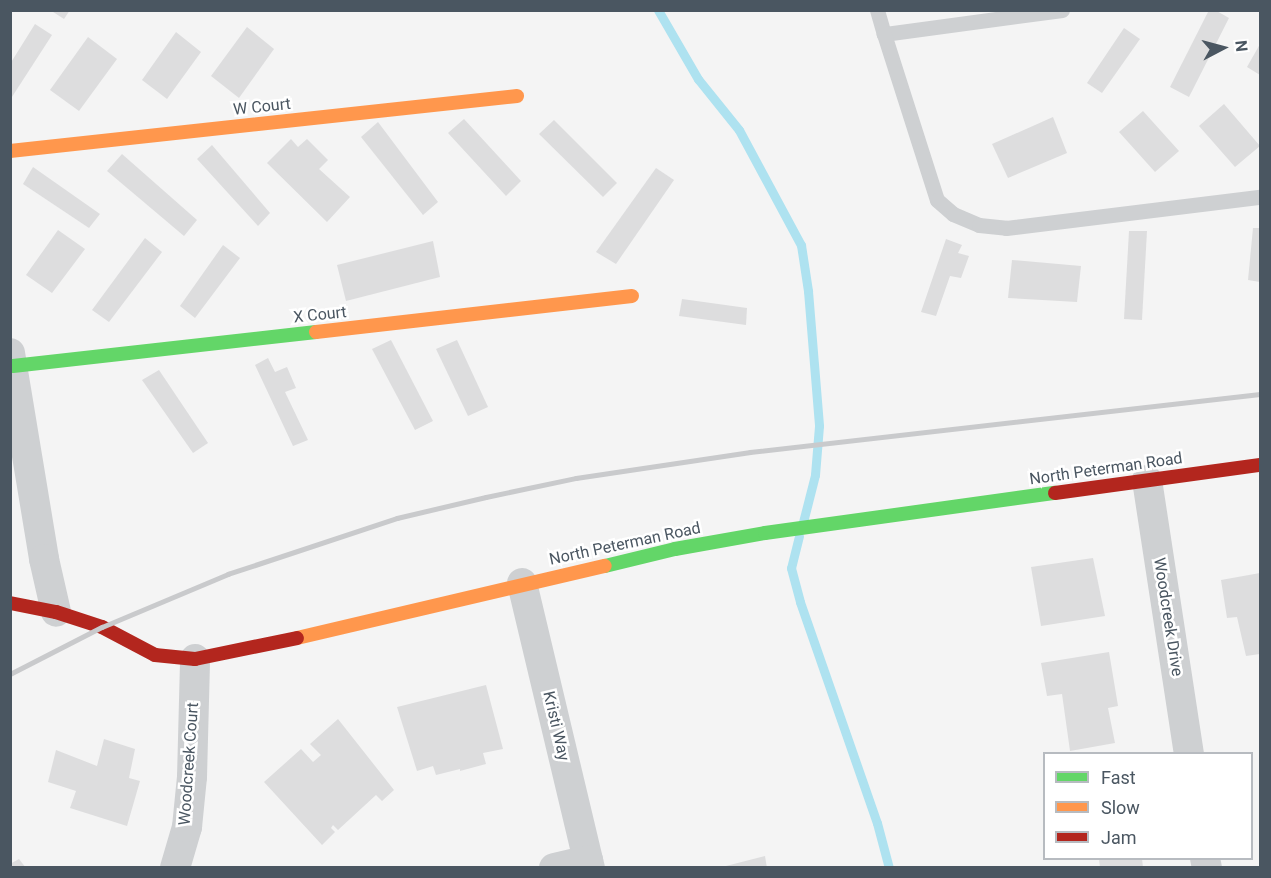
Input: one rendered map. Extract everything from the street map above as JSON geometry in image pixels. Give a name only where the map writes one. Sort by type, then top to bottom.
[{"type":"street","name":"W Court","points":[[10,151],[518,96]]},
{"type":"street","name":"X Court","points":[[12,360],[632,296]]},
{"type":"street","points":[[12,360],[44,559],[56,612]]},
{"type":"street","name":"North Peterman Road","points":[[10,603],[56,612],[102,627],[155,655],[195,659],[248,650],[675,549],[765,533],[1260,465]]},
{"type":"street","name":"Woodcreek Drive","points":[[1147,480],[1189,752]]},
{"type":"street","name":"Kristi Way","points":[[522,584],[589,864]]},
{"type":"street","name":"Woodcreek Court","points":[[175,867],[188,817],[195,659]]},
{"type":"street","points":[[554,867],[589,864]]},
{"type":"lane","points":[[878,10],[936,200],[953,214],[979,225],[1006,228],[1260,197]]},
{"type":"lane","points":[[884,34],[1062,10]]},
{"type":"building","points":[[50,10],[70,10],[64,19]]},
{"type":"building","points":[[1209,10],[1215,10],[1229,18],[1189,97],[1170,87]]},
{"type":"building","points":[[35,24],[52,35],[10,100],[10,64]]},
{"type":"building","points":[[247,27],[274,49],[239,98],[211,76]]},
{"type":"building","points":[[1124,28],[1140,39],[1102,93],[1087,83]]},
{"type":"building","points":[[176,32],[201,52],[167,99],[142,80]]},
{"type":"building","points":[[88,37],[117,59],[79,111],[50,90]]},
{"type":"building","points":[[1260,44],[1260,75],[1247,67]]},
{"type":"building","points":[[1224,104],[1260,146],[1235,167],[1199,126]]},
{"type":"building","points":[[1143,111],[1179,151],[1155,172],[1119,132]]},
{"type":"building","points":[[1053,117],[1067,153],[1008,178],[992,144]]},
{"type":"building","points":[[464,119],[521,181],[506,196],[448,133]]},
{"type":"building","points":[[554,120],[617,183],[603,197],[539,134]]},
{"type":"building","points":[[378,122],[438,202],[423,215],[361,137]]},
{"type":"building","points":[[291,139],[298,147],[307,139],[328,160],[319,169],[350,197],[327,222],[267,163]]},
{"type":"building","points":[[212,145],[270,213],[258,226],[197,159]]},
{"type":"building","points":[[122,154],[197,220],[184,236],[107,171]]},
{"type":"building","points":[[33,167],[100,214],[89,228],[23,184]]},
{"type":"building","points":[[656,168],[674,180],[616,264],[596,252]]},
{"type":"building","points":[[1253,228],[1260,228],[1260,282],[1248,280]]},
{"type":"building","points":[[58,230],[85,249],[52,293],[26,275]]},
{"type":"building","points":[[1129,231],[1147,231],[1142,320],[1124,319]]},
{"type":"building","points":[[145,238],[162,252],[109,322],[92,310]]},
{"type":"building","points":[[946,239],[962,245],[958,253],[969,256],[961,278],[950,276],[936,316],[921,312]]},
{"type":"building","points":[[433,241],[440,277],[346,301],[337,265]]},
{"type":"building","points":[[223,245],[240,258],[195,318],[180,306]]},
{"type":"building","points":[[1012,260],[1081,266],[1077,302],[1008,298]]},
{"type":"building","points":[[682,299],[747,308],[746,325],[679,316]]},
{"type":"building","points":[[391,340],[433,421],[415,430],[372,349]]},
{"type":"building","points":[[457,340],[488,407],[468,416],[436,349]]},
{"type":"building","points":[[268,358],[275,372],[287,367],[296,388],[285,392],[308,440],[293,446],[255,365]]},
{"type":"building","points":[[159,370],[208,443],[193,453],[142,380]]},
{"type":"building","points":[[1093,558],[1105,616],[1041,626],[1031,567]]},
{"type":"building","points":[[1260,573],[1260,654],[1246,656],[1237,617],[1227,618],[1221,580]]},
{"type":"building","points":[[1109,652],[1118,706],[1108,708],[1115,743],[1070,751],[1062,694],[1047,696],[1041,663]]},
{"type":"building","points":[[486,685],[503,749],[483,753],[486,764],[460,771],[460,769],[436,775],[433,766],[417,771],[397,707]]},
{"type":"building","points":[[338,719],[394,790],[382,801],[376,795],[338,830],[333,825],[331,828],[335,832],[322,845],[264,782],[301,749],[313,762],[321,755],[310,744]]},
{"type":"building","points":[[104,739],[135,749],[129,778],[140,781],[127,826],[70,808],[76,791],[48,782],[56,750],[97,766]]},
{"type":"building","points":[[765,856],[767,868],[722,868],[722,867]]},
{"type":"building","points":[[19,859],[26,868],[10,868],[10,864]]},
{"type":"building","points":[[1099,860],[1142,860],[1143,868],[1100,868]]},
{"type":"waterway","points":[[658,10],[698,79],[739,130],[801,245],[808,291],[819,426],[815,475],[803,522]]},
{"type":"waterway","points":[[799,536],[791,568],[800,602],[877,823],[889,868]]},
{"type":"railway","points":[[10,674],[102,627],[228,574],[397,518],[486,497],[576,478],[750,452],[1260,394]]},
{"type":"traffic: fast","points":[[13,366],[316,332]]},
{"type":"traffic: fast","points":[[605,566],[675,549],[765,533],[1055,493]]},
{"type":"traffic: slow","points":[[10,151],[517,96]]},
{"type":"traffic: slow","points":[[316,332],[632,296]]},
{"type":"traffic: slow","points":[[297,638],[605,566]]},
{"type":"traffic: jam","points":[[1055,493],[1260,465]]},
{"type":"traffic: jam","points":[[10,603],[56,612],[102,627],[155,655],[195,659],[297,638]]}]
